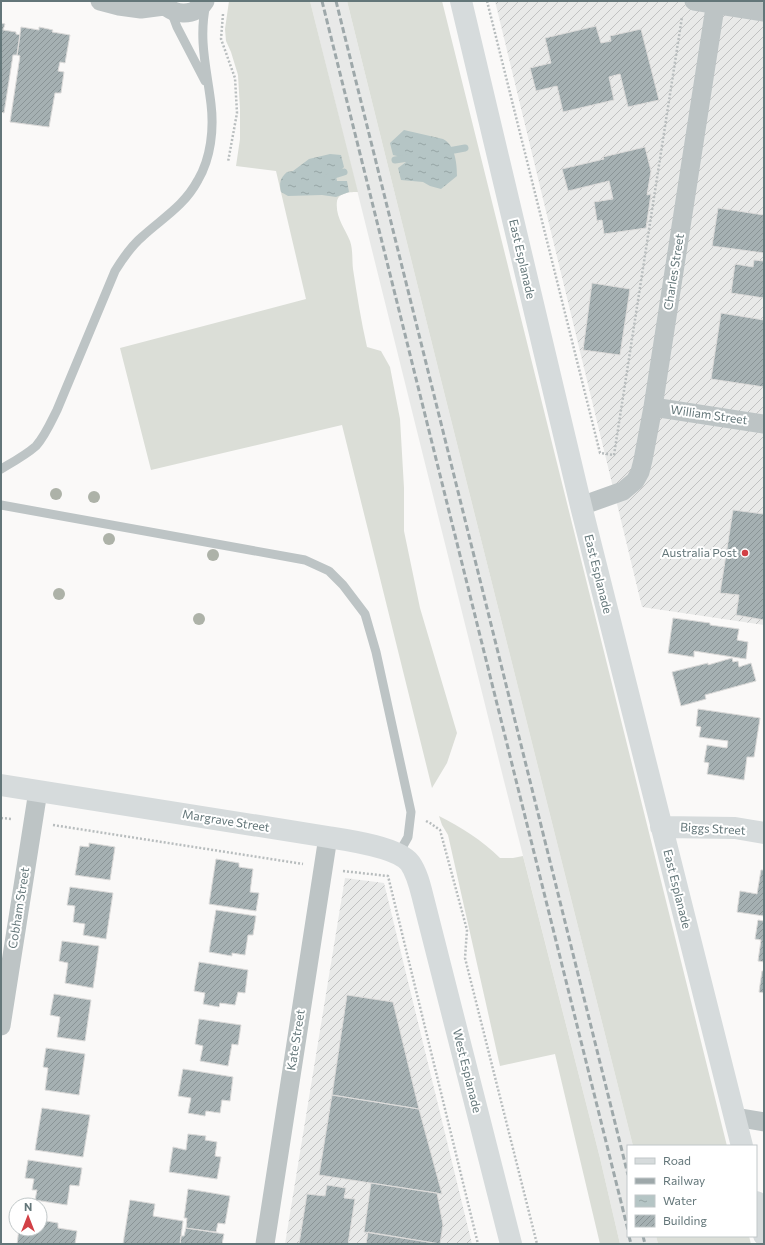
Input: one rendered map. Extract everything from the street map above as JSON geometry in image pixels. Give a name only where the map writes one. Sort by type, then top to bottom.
[{"type":"street","points":[[100,1],[119,6],[141,8],[165,6],[179,13],[188,13],[196,10],[206,1]]},
{"type":"street","name":"East Esplanade","points":[[461,1],[581,506],[661,827],[736,1117],[742,1145]]},
{"type":"street","points":[[694,1],[716,3],[764,12]]},
{"type":"street","name":"Charles Street","points":[[581,506],[623,491],[635,481],[640,472],[653,407],[716,3]]},
{"type":"street","name":"William Street","points":[[653,407],[764,424]]},
{"type":"street","name":"Margrave Street","points":[[1,785],[328,837],[366,844],[399,853]]},
{"type":"street","name":"Cobham Street","points":[[1,1026],[38,791]]},
{"type":"street","name":"Biggs Street","points":[[661,827],[736,828],[764,833]]},
{"type":"street","name":"Kate Street","points":[[265,1244],[328,837]]},
{"type":"street","name":"West Esplanade","points":[[399,853],[409,862],[416,872],[511,1244]]},
{"type":"street","points":[[736,1117],[764,1122]]},
{"type":"street","points":[[757,1206],[764,1235]]},
{"type":"lane","points":[[1,469],[36,446],[47,430],[57,410],[115,271],[124,256],[142,236],[177,208],[188,197],[199,180],[207,163],[211,144],[212,104],[208,87],[202,34],[202,19],[206,1]]},
{"type":"lane","points":[[165,6],[208,87]]},
{"type":"lane","points":[[1,505],[305,560],[329,571],[343,585],[365,614],[376,652],[411,812],[408,837],[399,853]]},
{"type":"path","points":[[487,1],[600,453],[614,455],[682,15]]},
{"type":"path","points":[[224,9],[221,22],[221,39],[235,78],[237,113],[228,162]]},
{"type":"path","points":[[410,817],[430,822],[440,830],[467,930],[465,958],[537,1244]]},
{"type":"shaded area","points":[[229,1],[310,1],[358,192],[346,193],[340,196],[337,201],[337,212],[351,244],[353,269],[367,347],[381,351],[390,367],[400,419],[404,488],[404,531],[420,608],[457,733],[447,763],[432,788],[342,425],[151,470],[120,348],[306,299],[276,171],[236,166],[240,139],[240,109],[238,75],[226,41],[225,29]]},
{"type":"shaded area","points":[[310,1],[347,1],[633,1145],[627,1145],[627,1237],[656,1237],[658,1244],[620,1244],[600,1158],[504,781]]},
{"type":"shaded area","points":[[347,1],[442,1],[727,1145],[633,1145]]},
{"type":"shaded area","points":[[495,1],[764,1],[764,625],[642,607]]},
{"type":"shaded area","points":[[439,816],[471,834],[500,858],[523,856],[600,1158],[620,1244],[600,1244],[555,1054],[500,1066],[448,835]]},
{"type":"shaded area","points":[[345,878],[384,883],[472,1244],[285,1244]]},
{"type":"shaded area","points":[[656,1237],[749,1237],[751,1244],[658,1244]]},
{"type":"water","points":[[404,130],[443,139],[447,142],[453,150],[457,176],[441,189],[423,182],[401,180],[398,168],[406,162],[405,158],[393,155],[390,143]]},
{"type":"water","points":[[330,154],[341,155],[344,167],[336,176],[337,181],[347,181],[349,192],[336,197],[322,195],[288,196],[281,192],[281,181],[287,172],[293,171],[309,159]]},
{"type":"building","points":[[1,23],[5,24],[3,30],[16,32],[16,34],[20,35],[17,55],[13,55],[4,113],[1,112]]},
{"type":"building","points":[[596,26],[601,43],[611,41],[610,36],[641,29],[659,100],[628,107],[620,74],[609,77],[614,100],[563,112],[557,86],[536,91],[530,68],[551,63],[545,38]]},
{"type":"building","points":[[21,27],[39,30],[39,27],[53,30],[52,32],[70,35],[65,63],[60,62],[58,71],[64,72],[61,93],[55,93],[49,127],[10,122],[20,56],[17,55]]},
{"type":"building","points":[[645,147],[651,171],[647,195],[651,194],[646,228],[604,234],[602,220],[597,221],[594,202],[613,199],[609,181],[568,191],[562,169]]},
{"type":"building","points":[[718,208],[764,215],[764,253],[712,246]]},
{"type":"building","points":[[754,260],[764,261],[764,298],[731,293],[735,264],[753,267]]},
{"type":"building","points":[[592,283],[630,289],[620,355],[583,350]]},
{"type":"building","points":[[721,313],[764,320],[764,387],[711,379]]},
{"type":"building","name":"Australia Post","points":[[733,510],[764,514],[764,620],[736,615],[739,595],[720,593]]},
{"type":"building","points":[[673,618],[739,629],[737,640],[748,642],[746,659],[694,651],[694,657],[668,653]]},
{"type":"building","points":[[732,658],[733,662],[738,661],[739,667],[751,663],[756,681],[705,695],[706,699],[681,706],[672,672],[708,663],[708,665]]},
{"type":"building","points":[[698,709],[760,718],[754,757],[747,757],[744,780],[707,774],[709,763],[704,762],[707,745],[727,748],[728,741],[699,737],[701,727],[696,726]]},
{"type":"building","points":[[89,843],[115,847],[110,880],[75,875],[80,846],[89,847]]},
{"type":"building","points":[[216,859],[239,863],[239,867],[253,869],[250,892],[259,893],[256,911],[209,904]]},
{"type":"building","points":[[761,870],[764,870],[764,916],[737,912],[740,891],[757,894]]},
{"type":"building","points":[[70,887],[113,893],[106,939],[83,935],[85,924],[73,922],[75,906],[67,905]]},
{"type":"building","points":[[216,910],[256,916],[253,935],[248,935],[245,955],[232,953],[232,956],[209,952]]},
{"type":"building","points":[[758,920],[764,921],[764,962],[758,961],[761,940],[755,939]]},
{"type":"building","points":[[62,941],[99,946],[93,988],[65,983],[68,963],[59,961]]},
{"type":"building","points":[[199,962],[248,970],[245,993],[238,992],[235,1005],[220,1003],[219,1007],[203,1004],[205,993],[194,991]]},
{"type":"building","points":[[762,971],[764,971],[764,993],[759,992]]},
{"type":"building","points":[[54,994],[91,1000],[85,1041],[57,1037],[60,1017],[50,1015]]},
{"type":"building","points":[[347,995],[393,1002],[419,1109],[332,1095]]},
{"type":"building","points":[[199,1019],[241,1025],[238,1045],[232,1044],[228,1066],[200,1061],[203,1046],[195,1044]]},
{"type":"building","points":[[46,1048],[85,1054],[79,1095],[45,1090],[48,1068],[43,1067]]},
{"type":"building","points":[[183,1069],[233,1077],[230,1101],[222,1100],[220,1113],[206,1111],[205,1116],[188,1113],[191,1098],[178,1096]]},
{"type":"building","points":[[332,1095],[419,1109],[442,1194],[319,1175]]},
{"type":"building","points":[[42,1108],[90,1115],[83,1157],[35,1150]]},
{"type":"building","points":[[188,1134],[206,1136],[205,1140],[217,1142],[215,1156],[221,1157],[217,1179],[169,1172],[173,1147],[186,1150]]},
{"type":"building","points":[[28,1160],[82,1168],[79,1186],[70,1185],[67,1205],[48,1202],[48,1197],[36,1197],[37,1190],[32,1190],[34,1179],[25,1178]]},
{"type":"building","points":[[371,1183],[437,1193],[443,1225],[440,1244],[364,1232]]},
{"type":"building","points":[[327,1185],[346,1188],[344,1198],[355,1199],[348,1244],[299,1244],[307,1194],[325,1196]]},
{"type":"building","points":[[188,1189],[230,1196],[225,1224],[218,1223],[216,1232],[186,1228],[187,1218],[184,1218]]},
{"type":"building","points":[[130,1200],[155,1204],[153,1216],[183,1221],[180,1244],[123,1244]]},
{"type":"building","points":[[48,1221],[58,1223],[58,1228],[77,1231],[75,1244],[17,1244],[18,1237],[48,1237]]},
{"type":"building","points":[[186,1228],[224,1234],[222,1244],[180,1244],[181,1236],[184,1236]]},
{"type":"building","points":[[368,1232],[440,1244],[366,1244]]},
{"type":"waterway","points":[[443,152],[465,148]]},
{"type":"waterway","points":[[395,160],[415,157]]},
{"type":"waterway","points":[[328,177],[344,172]]},
{"type":"railway","points":[[322,1],[627,1226]]},
{"type":"railway","points":[[336,1],[627,1171]]},
{"type":"railway","points":[[629,1237],[631,1244]]},
{"type":"railway","points":[[643,1237],[645,1244]]},
{"type":"place","name":"Australia Post","points":[[745,553]]}]
